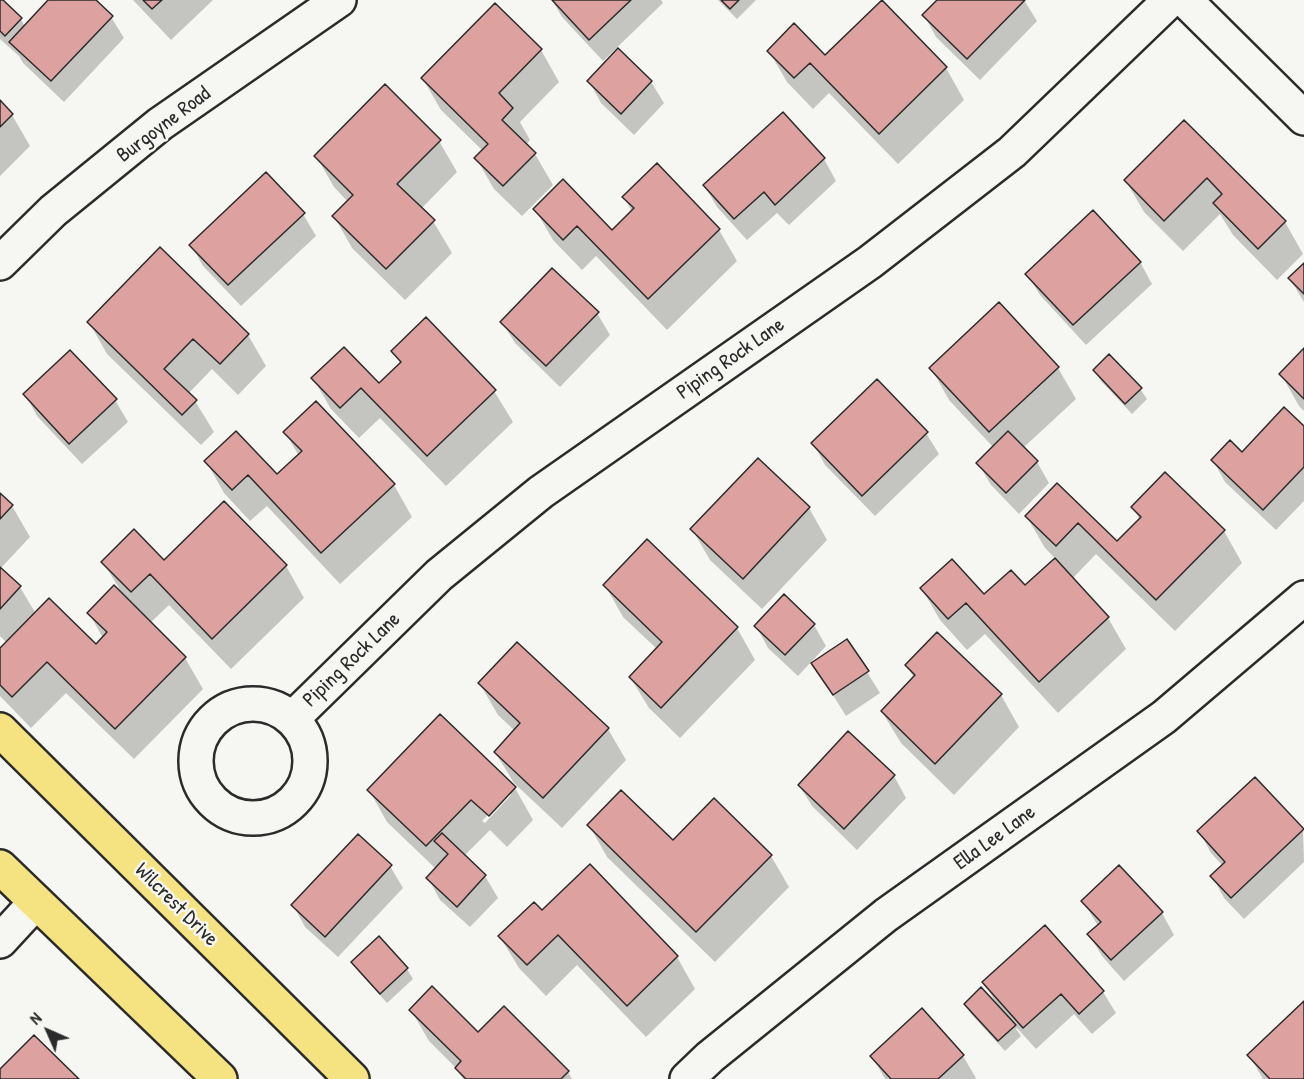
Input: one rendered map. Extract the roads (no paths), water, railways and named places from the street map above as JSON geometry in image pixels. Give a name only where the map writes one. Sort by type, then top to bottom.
[{"type":"main road","name":"Wilcrest Drive","points":[[0,730],[352,1079]]},
{"type":"main road","points":[[0,867],[220,1079]]},
{"type":"street","name":"Burgoyne Road","points":[[0,263],[53,211],[160,124],[339,0]]},
{"type":"street","name":"Piping Rock Lane","points":[[293,718],[439,575],[542,492],[870,262],[1012,152],[1170,0]]},
{"type":"street","points":[[1185,0],[1304,118]]},
{"type":"street","name":"Ella Lee Lane","points":[[687,1079],[886,915],[1164,717],[1304,598]]},
{"type":"street","points":[[0,940],[36,902]]}]
